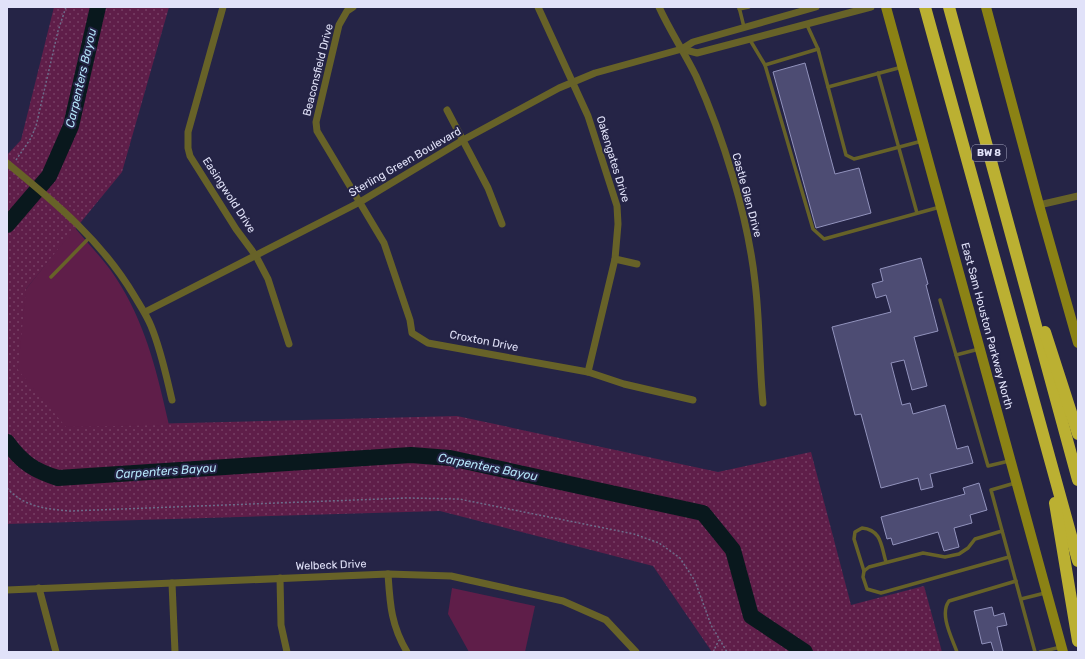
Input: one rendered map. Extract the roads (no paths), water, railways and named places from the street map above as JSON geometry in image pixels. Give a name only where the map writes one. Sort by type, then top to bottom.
[{"type":"highway","name":"BW 8","points":[[925,7],[1078,561]]},
{"type":"highway","name":"BW 8","points":[[949,7],[1078,480]]},
{"type":"highway","points":[[1004,296],[1014,351],[1053,494],[1078,640]]},
{"type":"highway","points":[[1028,299],[1040,316],[1078,434]]},
{"type":"main road","name":"East Sam Houston Parkway North","points":[[886,7],[1062,650]]},
{"type":"main road","name":"BW 8","points":[[986,7],[1038,205],[1078,343]]},
{"type":"street","name":"Easingwold Drive","points":[[223,7],[188,132],[188,148],[200,172],[256,256],[268,279],[289,344]]},
{"type":"street","name":"Beaconsfield Drive","points":[[353,7],[347,11],[338,25],[316,122],[317,131],[360,202]]},
{"type":"street","name":"Oakengates Drive","points":[[538,7],[588,116],[614,195],[618,224],[614,259],[588,372]]},
{"type":"street","name":"Castle Glen Drive","points":[[658,7],[682,48],[718,132],[744,222],[755,282],[763,403]]},
{"type":"street","name":"Sterling Green Boulevard","points":[[145,312],[360,202],[463,140],[572,82],[682,48],[693,42],[801,9],[816,7]]},
{"type":"street","name":"Sterling Green Boulevard","points":[[682,48],[697,53],[871,7]]},
{"type":"street","points":[[744,27],[750,40]]},
{"type":"street","points":[[446,110],[488,188],[502,224]]},
{"type":"street","points":[[9,165],[70,215],[91,236],[126,281],[145,312],[161,352],[172,400]]},
{"type":"street","points":[[1038,205],[1078,196]]},
{"type":"street","name":"Croxton Drive","points":[[360,202],[384,243],[410,320],[412,333],[420,340],[428,343],[588,372],[624,384],[693,400]]},
{"type":"street","points":[[614,259],[637,264]]},
{"type":"street","points":[[388,574],[393,622],[398,637],[407,652]]},
{"type":"street","name":"Welbeck Drive","points":[[7,590],[388,574],[451,576],[563,601],[606,620],[636,652]]},
{"type":"street","points":[[280,578],[281,625],[287,652]]},
{"type":"street","points":[[172,582],[175,652]]},
{"type":"street","points":[[39,588],[56,652]]},
{"type":"lane","points":[[744,27],[739,8],[750,7]]},
{"type":"lane","points":[[807,25],[818,49],[846,155],[854,159],[923,140]]},
{"type":"lane","points":[[750,40],[765,65],[813,229],[824,239],[941,207]]},
{"type":"lane","points":[[765,65],[818,49]]},
{"type":"lane","points":[[828,87],[903,66]]},
{"type":"lane","points":[[878,73],[917,213]]},
{"type":"lane","points":[[52,277],[91,236]]},
{"type":"lane","points":[[940,300],[988,466],[1010,460]]},
{"type":"lane","points":[[956,355],[980,349]]},
{"type":"lane","points":[[1016,483],[991,490],[1035,652]]},
{"type":"lane","points":[[886,562],[877,533],[872,529],[862,528],[855,532],[854,539],[864,571],[863,577],[867,589],[881,593],[1009,557]]},
{"type":"lane","points":[[864,571],[869,567],[923,552],[945,557],[959,554],[968,548],[975,538],[1002,531]]},
{"type":"lane","points":[[957,652],[944,613],[945,606],[949,601],[1016,582]]},
{"type":"lane","points":[[1021,599],[1046,592]]},
{"type":"lane","points":[[1040,652],[1062,650]]},
{"type":"waterway","name":"Carpenters Bayou","points":[[7,225],[49,176],[71,126],[98,7]]},
{"type":"waterway","name":"Carpenters Bayou","points":[[7,442],[24,461],[36,469],[58,478],[411,455],[450,458],[703,513],[733,550],[751,616],[805,652]]}]
